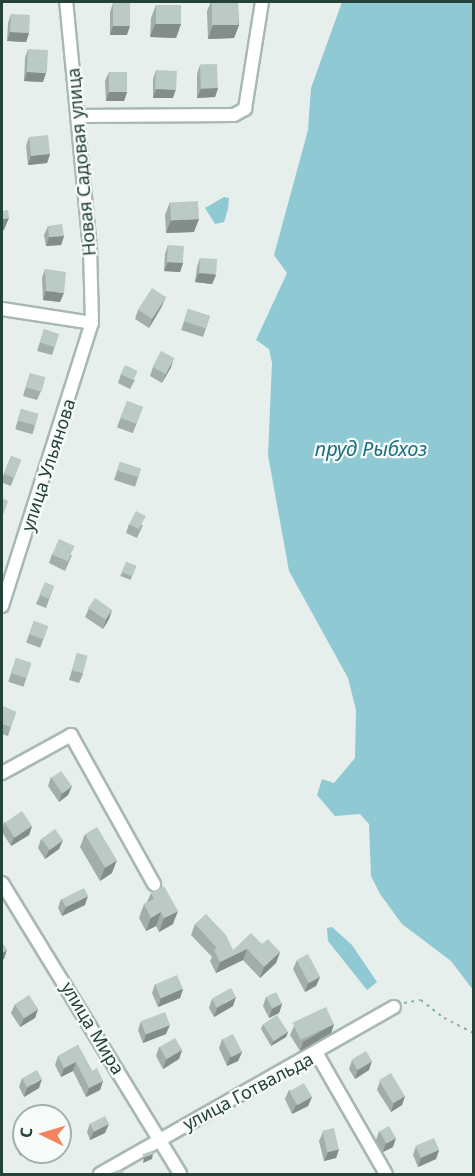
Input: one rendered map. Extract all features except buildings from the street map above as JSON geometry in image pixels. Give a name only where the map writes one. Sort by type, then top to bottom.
[{"type":"street","name":"Новая Садовая улица","points":[[66,2],[90,249],[92,323]]},
{"type":"street","points":[[77,116],[234,115],[245,109],[262,2]]},
{"type":"street","points":[[2,309],[92,323]]},
{"type":"street","name":"улица Ульянова","points":[[2,606],[92,323]]},
{"type":"street","points":[[2,773],[71,735],[154,884]]},
{"type":"street","name":"улица Мира","points":[[2,883],[180,1174]]},
{"type":"street","name":"улица Готвальда","points":[[100,1174],[317,1054],[394,1007]]},
{"type":"street","points":[[317,1054],[386,1174]]},
{"type":"path","points":[[394,1007],[421,1000],[444,1018],[474,1033]]},
{"type":"water","name":"пруд Рыбхоз","points":[[342,2],[473,2],[473,990],[451,961],[402,924],[380,894],[371,876],[369,824],[360,814],[335,816],[317,795],[322,779],[334,783],[355,758],[356,710],[348,678],[289,571],[268,455],[272,363],[269,349],[256,340],[287,273],[274,255],[308,130],[311,88]]},
{"type":"water","points":[[224,197],[229,198],[224,222],[215,224],[205,208]]},
{"type":"water","points":[[332,927],[352,945],[377,982],[367,990],[328,941],[327,928]]}]
